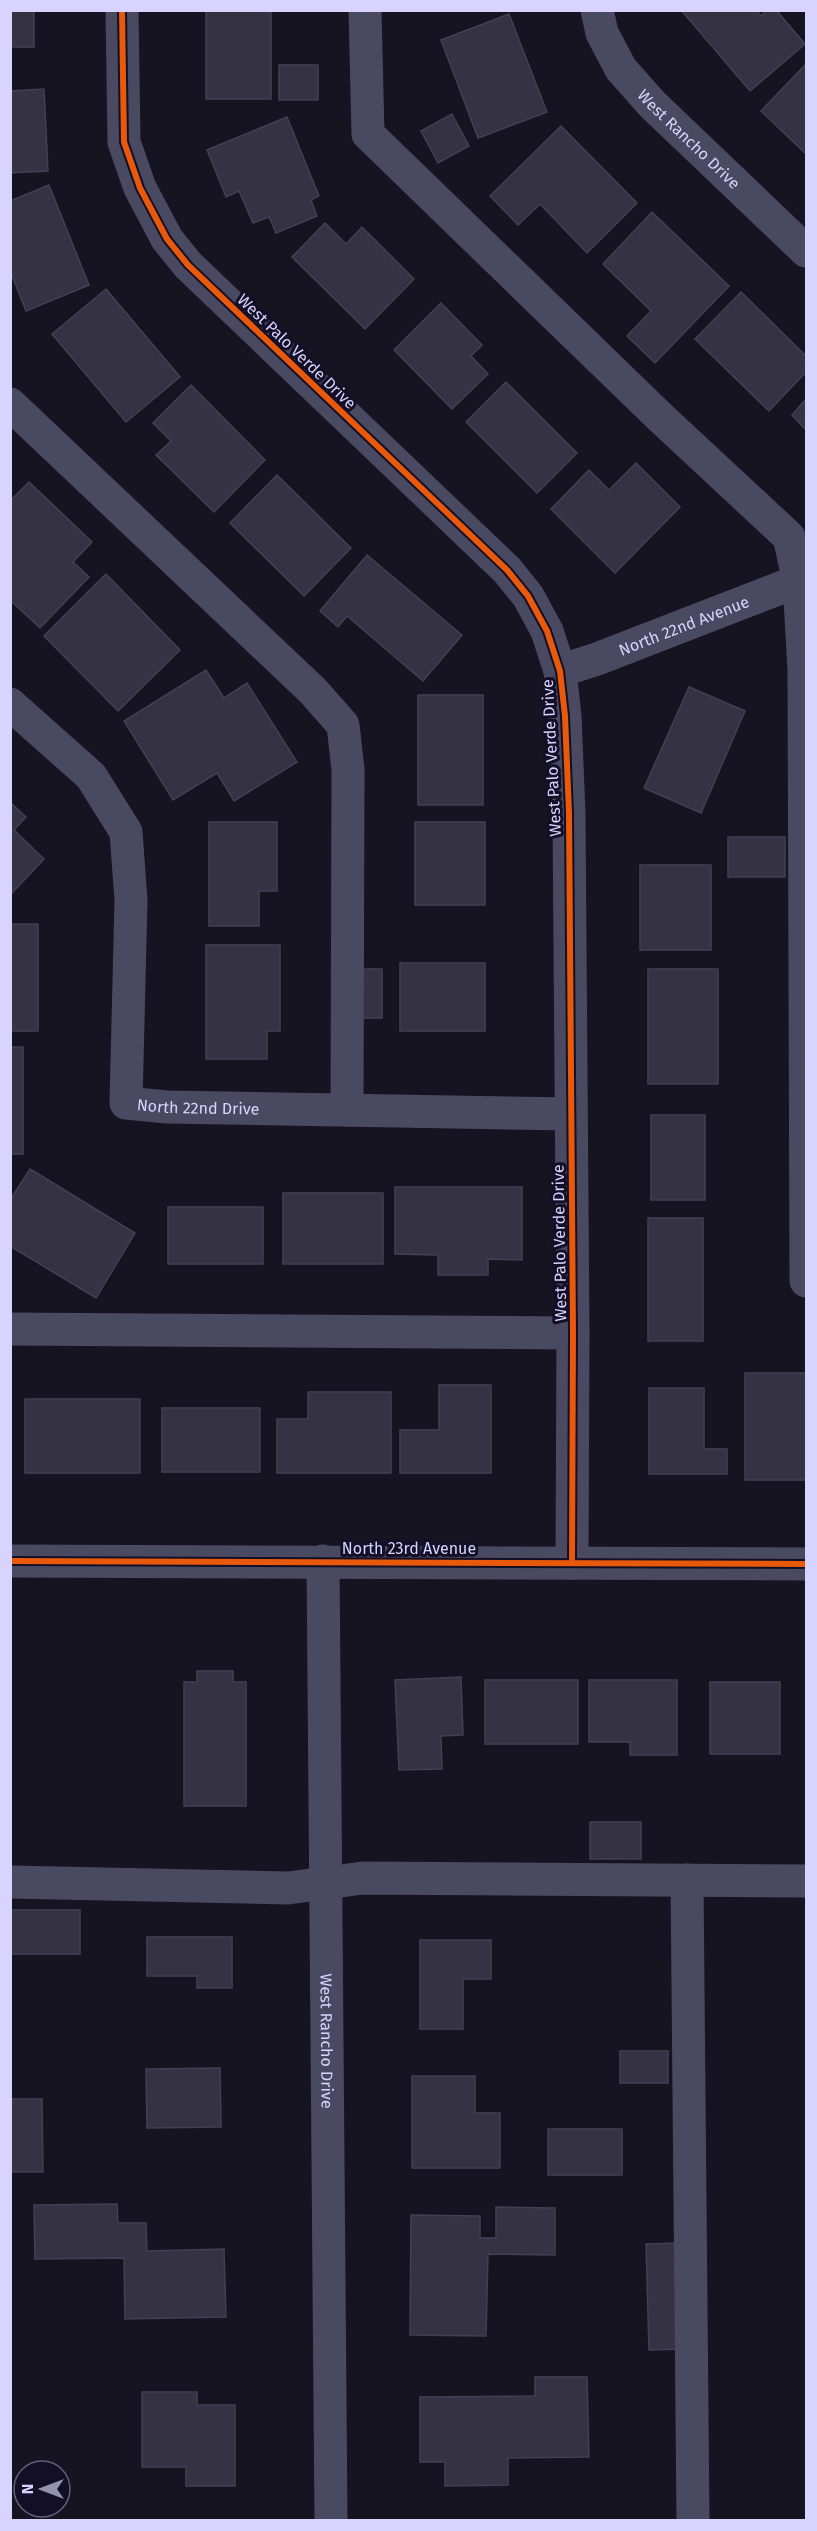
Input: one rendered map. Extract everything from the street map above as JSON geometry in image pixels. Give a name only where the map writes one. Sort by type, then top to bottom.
[{"type":"street","name":"West Palo Verde Drive","points":[[122,10],[124,142],[140,188],[167,239],[188,265],[507,570],[528,596],[547,631],[560,671],[569,813],[573,1333],[572,1563]]},
{"type":"street","points":[[364,10],[368,134],[660,417],[789,537],[803,579],[807,1281]]},
{"type":"street","name":"West Rancho Drive","points":[[597,10],[602,33],[621,69],[652,104],[807,251]]},
{"type":"street","points":[[10,404],[313,691],[343,724],[348,770],[347,1110]]},
{"type":"street","name":"North 22nd Avenue","points":[[560,671],[597,660],[803,579]]},
{"type":"street","name":"North 22nd Drive","points":[[10,704],[91,776],[126,832],[130,900],[126,1103],[167,1107],[571,1114]]},
{"type":"street","points":[[10,1329],[573,1333]]},
{"type":"street","name":"North 23rd Avenue","points":[[10,1561],[807,1564]]},
{"type":"street","name":"West Rancho Drive","points":[[323,1561],[331,2520]]},
{"type":"street","points":[[10,1882],[288,1888],[363,1878],[807,1881]]},
{"type":"street","points":[[687,1880],[693,2520]]},
{"type":"building","points":[[10,10],[34,10],[34,47],[10,47]]},
{"type":"building","points":[[206,10],[271,10],[271,99],[206,99]]},
{"type":"building","points":[[681,10],[756,10],[761,16],[767,10],[776,10],[805,44],[750,91]]},
{"type":"building","points":[[509,14],[547,112],[478,138],[441,40]]},
{"type":"building","points":[[279,65],[318,65],[318,100],[279,100]]},
{"type":"building","points":[[805,65],[806,67],[806,154],[761,111]]},
{"type":"building","points":[[44,89],[48,171],[10,173],[10,91]]},
{"type":"building","points":[[452,114],[469,146],[438,163],[421,131]]},
{"type":"building","points":[[287,117],[319,196],[311,200],[317,216],[276,233],[269,217],[253,223],[239,191],[226,197],[207,150]]},
{"type":"building","points":[[561,126],[637,203],[587,253],[540,204],[518,225],[490,196]]},
{"type":"building","points":[[49,185],[89,285],[26,311],[10,270],[10,201]]},
{"type":"building","points":[[652,212],[729,286],[655,363],[627,336],[651,311],[603,264]]},
{"type":"building","points":[[325,223],[346,244],[362,227],[414,279],[365,329],[292,257]]},
{"type":"building","points":[[106,289],[180,377],[126,422],[52,334]]},
{"type":"building","points":[[741,292],[806,356],[806,372],[769,411],[695,339]]},
{"type":"building","points":[[441,303],[482,345],[471,356],[488,374],[452,409],[394,350]]},
{"type":"building","points":[[506,382],[577,453],[537,493],[466,422]]},
{"type":"building","points":[[191,385],[265,460],[214,512],[156,455],[171,441],[153,423]]},
{"type":"building","points":[[806,399],[806,430],[792,415]]},
{"type":"building","points":[[636,463],[680,507],[615,573],[551,509],[589,470],[609,490]]},
{"type":"building","points":[[277,475],[351,548],[304,596],[230,523]]},
{"type":"building","points":[[29,482],[92,542],[73,562],[89,577],[40,628],[10,600],[10,501]]},
{"type":"building","points":[[367,555],[462,635],[423,681],[347,616],[338,627],[320,611]]},
{"type":"building","points":[[106,574],[180,650],[118,711],[44,636]]},
{"type":"building","points":[[206,670],[224,698],[247,683],[297,762],[234,801],[217,773],[173,800],[124,721]]},
{"type":"building","points":[[689,687],[745,711],[701,813],[644,788]]},
{"type":"building","points":[[418,695],[483,695],[483,805],[418,805]]},
{"type":"building","points":[[10,802],[26,817],[14,830],[44,859],[10,895]]},
{"type":"building","points":[[209,822],[277,822],[277,891],[259,891],[259,926],[209,926]]},
{"type":"building","points":[[415,822],[485,822],[485,905],[415,905]]},
{"type":"building","points":[[728,837],[785,837],[785,877],[728,877]]},
{"type":"building","points":[[640,865],[711,865],[711,950],[640,950]]},
{"type":"building","points":[[10,924],[38,924],[38,1031],[10,1031]]},
{"type":"building","points":[[206,945],[280,945],[280,1031],[267,1031],[267,1059],[206,1059]]},
{"type":"building","points":[[400,963],[485,963],[485,1031],[400,1031]]},
{"type":"building","points":[[360,969],[382,969],[382,1018],[360,1018]]},
{"type":"building","points":[[648,969],[718,969],[718,1084],[648,1084]]},
{"type":"building","points":[[10,1047],[23,1047],[23,1154],[10,1154]]},
{"type":"building","points":[[651,1115],[705,1115],[705,1200],[651,1200]]},
{"type":"building","points":[[30,1169],[135,1233],[96,1298],[10,1246],[10,1200]]},
{"type":"building","points":[[395,1187],[522,1187],[522,1260],[488,1259],[488,1275],[438,1275],[438,1255],[395,1254]]},
{"type":"building","points":[[283,1193],[383,1193],[383,1264],[283,1264]]},
{"type":"building","points":[[168,1207],[263,1207],[263,1264],[168,1264]]},
{"type":"building","points":[[648,1218],[703,1218],[703,1341],[648,1341]]},
{"type":"building","points":[[745,1373],[806,1373],[806,1480],[745,1480]]},
{"type":"building","points":[[439,1385],[491,1385],[491,1473],[400,1473],[400,1430],[439,1430]]},
{"type":"building","points":[[649,1388],[704,1388],[704,1449],[727,1449],[727,1474],[649,1474]]},
{"type":"building","points":[[308,1392],[391,1392],[391,1473],[277,1473],[277,1419],[308,1419]]},
{"type":"building","points":[[25,1399],[140,1399],[140,1473],[25,1473]]},
{"type":"building","points":[[162,1408],[260,1408],[260,1472],[162,1472]]},
{"type":"building","points":[[197,1671],[233,1671],[233,1682],[246,1682],[246,1806],[184,1806],[184,1682],[197,1682]]},
{"type":"building","points":[[461,1677],[463,1735],[441,1736],[442,1769],[399,1770],[395,1680]]},
{"type":"building","points":[[485,1680],[578,1680],[578,1744],[485,1744]]},
{"type":"building","points":[[589,1680],[677,1680],[677,1755],[630,1755],[630,1742],[589,1742]]},
{"type":"building","points":[[710,1682],[780,1682],[780,1754],[710,1754]]},
{"type":"building","points":[[590,1822],[641,1822],[641,1859],[590,1859]]},
{"type":"building","points":[[10,1910],[80,1910],[80,1954],[10,1954]]},
{"type":"building","points":[[147,1937],[232,1937],[232,1988],[197,1988],[197,1976],[147,1976]]},
{"type":"building","points":[[420,1940],[491,1940],[491,1979],[463,1979],[463,2029],[420,2029]]},
{"type":"building","points":[[620,2051],[668,2051],[668,2083],[620,2083]]},
{"type":"building","points":[[220,2068],[221,2127],[147,2128],[146,2069]]},
{"type":"building","points":[[412,2076],[475,2076],[475,2113],[500,2113],[500,2168],[412,2168]]},
{"type":"building","points":[[10,2099],[42,2099],[43,2172],[10,2172]]},
{"type":"building","points":[[548,2129],[622,2129],[622,2175],[548,2175]]},
{"type":"building","points":[[117,2204],[118,2223],[146,2223],[147,2251],[224,2249],[226,2317],[125,2319],[124,2258],[35,2259],[34,2205]]},
{"type":"building","points":[[496,2207],[555,2208],[555,2255],[488,2254],[486,2336],[410,2335],[411,2215],[480,2216],[480,2238],[496,2238]]},
{"type":"building","points":[[678,2243],[681,2349],[649,2350],[646,2244]]},
{"type":"building","points":[[535,2377],[587,2377],[589,2457],[508,2458],[508,2485],[445,2486],[445,2462],[420,2462],[420,2397],[535,2396]]},
{"type":"building","points":[[142,2392],[197,2392],[197,2405],[235,2405],[235,2486],[186,2486],[186,2467],[142,2467]]},
{"type":"cycle path","points":[[122,10],[124,142],[140,188],[167,239],[188,265],[507,570],[528,596],[547,631],[560,671],[565,716],[569,813],[573,1333],[572,1563]]},
{"type":"cycle path","points":[[10,1561],[806,1564]]}]
